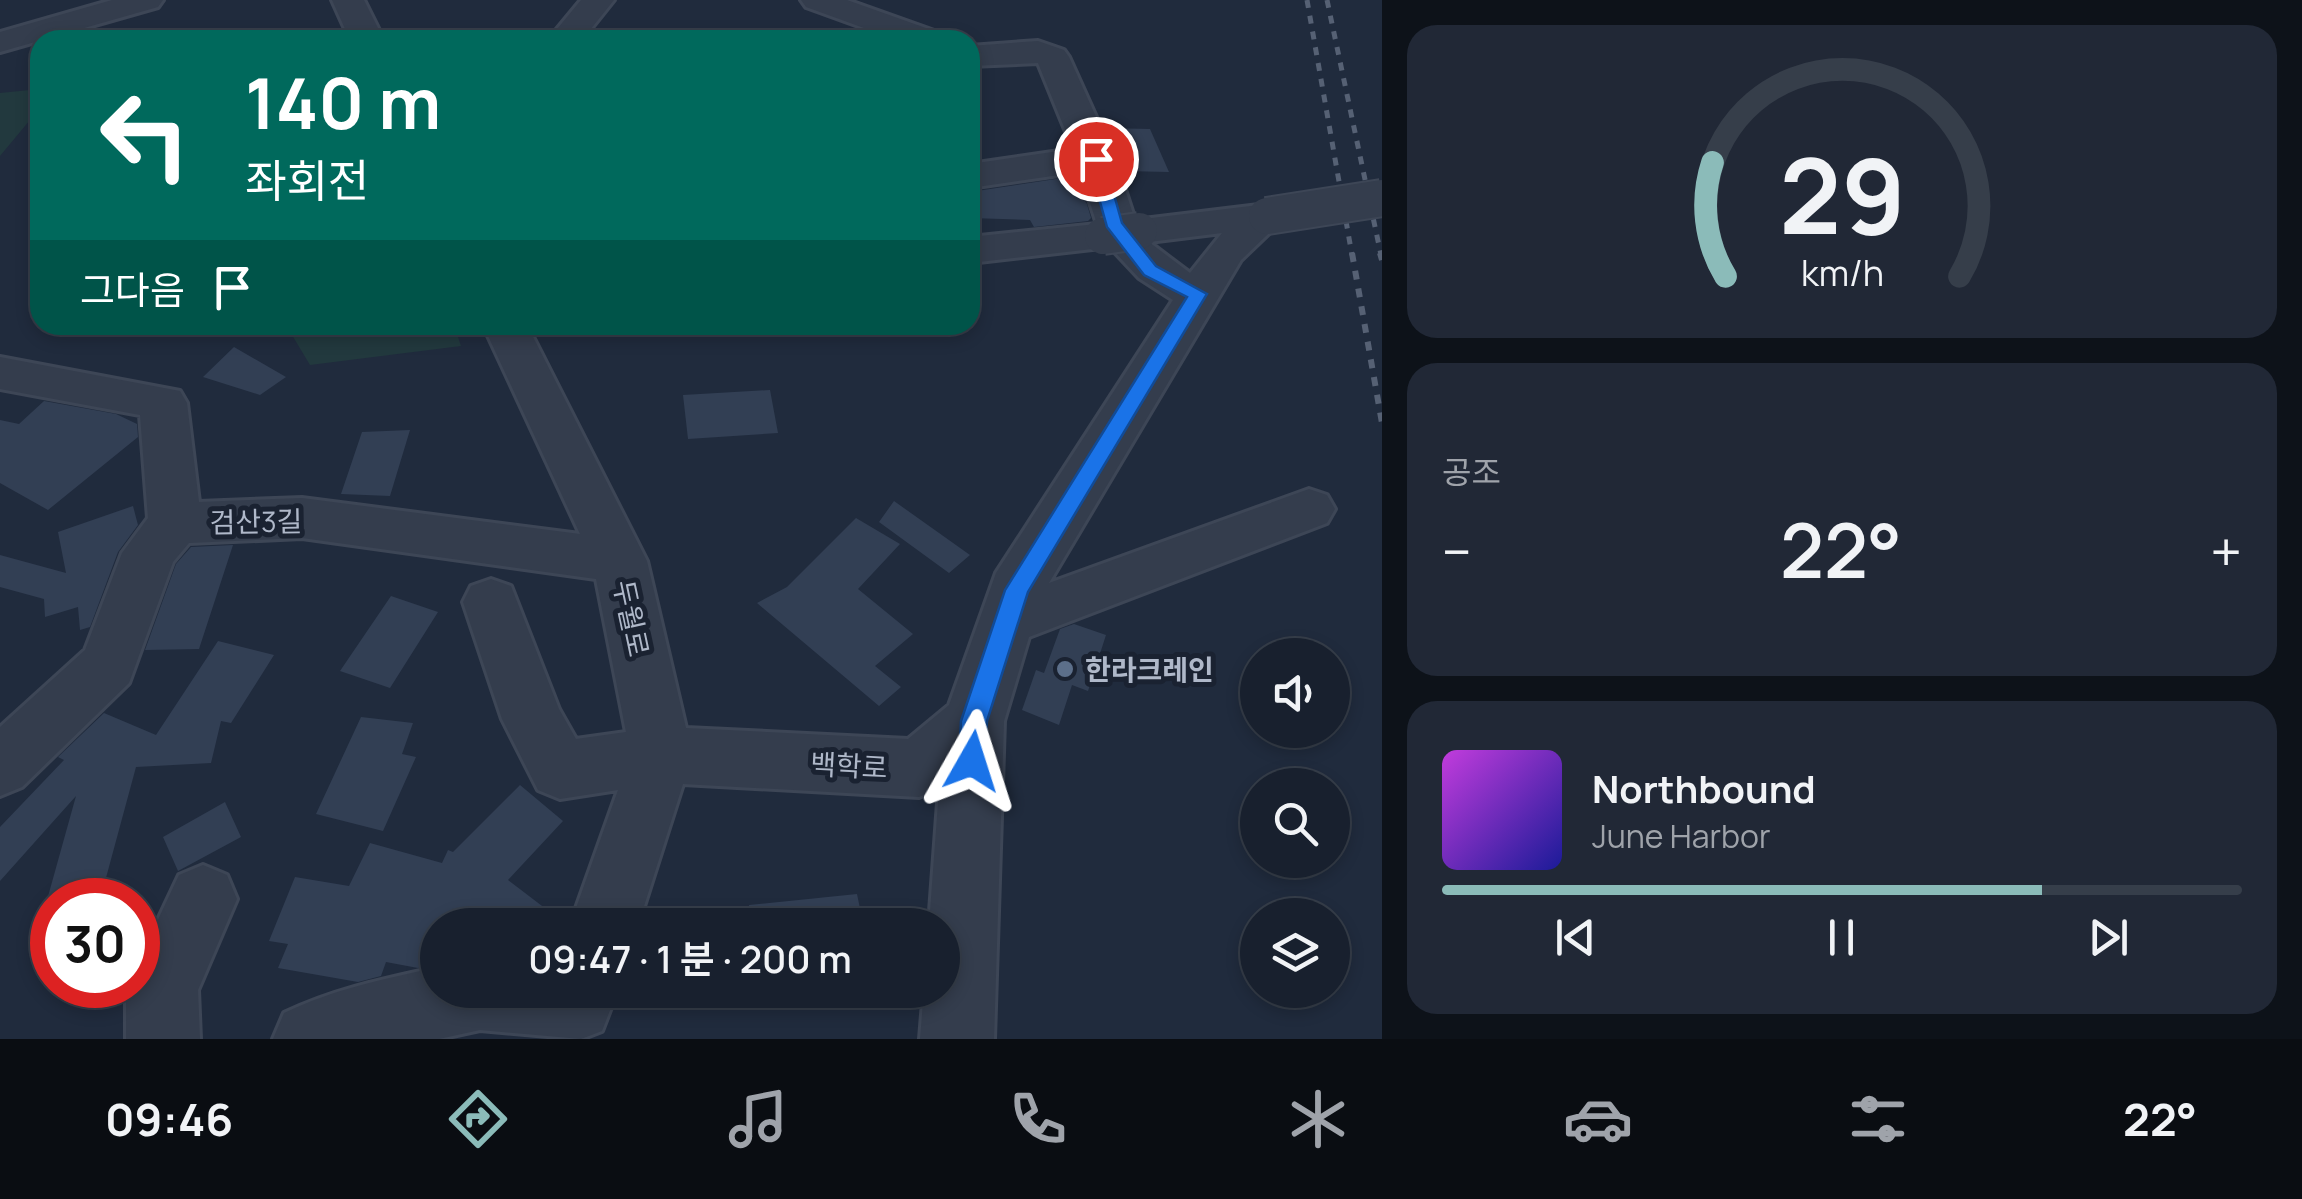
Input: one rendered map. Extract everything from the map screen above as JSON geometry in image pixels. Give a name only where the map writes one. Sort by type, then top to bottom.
[{"type":"street","points":[[42,30],[147,0]]},
{"type":"street","points":[[348,0],[362,30]]},
{"type":"street","points":[[572,30],[598,0]]},
{"type":"street","points":[[817,0],[900,30]]},
{"type":"street","points":[[0,42],[30,33]]},
{"type":"street","points":[[980,55],[1038,51],[1052,57],[1096,159],[1113,224],[1150,270],[1198,294]]},
{"type":"street","points":[[980,174],[1042,163],[1096,159]]},
{"type":"street","points":[[980,249],[1267,216],[1382,198]]},
{"type":"street","points":[[957,1039],[974,721],[1006,622],[1026,574],[1225,252],[1267,216]]},
{"type":"street","name":"두월로","points":[[510,335],[620,561],[662,755]]},
{"type":"street","name":"검산3길","points":[[0,373],[163,403],[175,523],[302,518],[620,561]]},
{"type":"street","points":[[1006,622],[1309,509]]},
{"type":"street","points":[[0,767],[108,665],[149,554],[175,523]]},
{"type":"street","name":"백학로","points":[[491,602],[532,720],[560,770],[662,755],[919,768],[974,721]]},
{"type":"street","points":[[610,908],[662,755]]},
{"type":"street","points":[[163,1039],[162,988],[204,899]]},
{"type":"street","points":[[310,1039],[338,1026],[480,994],[574,1011]]},
{"type":"green space","points":[[30,90],[30,120],[0,156],[0,93]]},
{"type":"green space","points":[[292,335],[457,335],[461,346],[310,365]]},
{"type":"building","points":[[1105,128],[1150,129],[1169,172],[1123,171]]},
{"type":"building","points":[[1069,177],[1087,204],[1091,218],[1034,227],[1030,220],[980,218],[980,190]]},
{"type":"building","points":[[234,347],[286,377],[260,395],[203,377]]},
{"type":"building","points":[[770,390],[778,433],[688,439],[683,395]]},
{"type":"building","points":[[44,401],[116,414],[137,424],[138,437],[48,510],[0,483],[0,420],[19,424]]},
{"type":"building","points":[[410,430],[390,496],[341,494],[362,432]]},
{"type":"building","points":[[894,501],[970,555],[949,573],[879,522]]},
{"type":"building","points":[[133,506],[138,525],[118,552],[90,627],[80,630],[78,607],[45,617],[44,599],[0,587],[0,555],[66,573],[58,532]]},
{"type":"building","points":[[856,518],[900,544],[858,589],[913,634],[875,666],[901,687],[879,706],[757,603],[787,587]]},
{"type":"building","points":[[233,545],[199,649],[145,650],[176,564],[191,547]]},
{"type":"building","points":[[391,596],[438,612],[390,688],[340,671]]},
{"type":"building","points":[[1074,624],[1106,635],[1088,691],[1072,685],[1059,725],[1022,710],[1036,670],[1044,673],[1060,629]]},
{"type":"building","points":[[218,641],[274,655],[231,723],[221,721],[211,763],[136,767],[106,878],[53,878],[76,796],[0,881],[0,827],[64,760],[58,757],[104,713],[156,735]]},
{"type":"building","points":[[361,717],[413,723],[402,754],[416,757],[383,831],[316,814]]},
{"type":"building","points":[[520,785],[563,821],[508,880],[545,908],[420,908],[420,968],[386,962],[381,976],[358,982],[278,968],[288,944],[269,941],[295,877],[349,886],[370,843],[442,863],[448,850],[453,852]]},
{"type":"building","points":[[225,802],[241,837],[178,871],[163,837]]},
{"type":"building","points":[[857,894],[860,908],[749,908]]},
{"type":"railway","points":[[1307,0],[1352,255]]},
{"type":"railway","points":[[1327,0],[1381,255]]},
{"type":"railway","points":[[1352,253],[1382,423]]},
{"type":"railway","points":[[1380,253],[1382,260]]},
{"type":"place","name":"한라크레인","points":[[1065,669]]},
{"type":"route","points":[[972,761],[974,721],[1016,590],[1198,294],[1150,270],[1113,224],[1096,159]]}]
